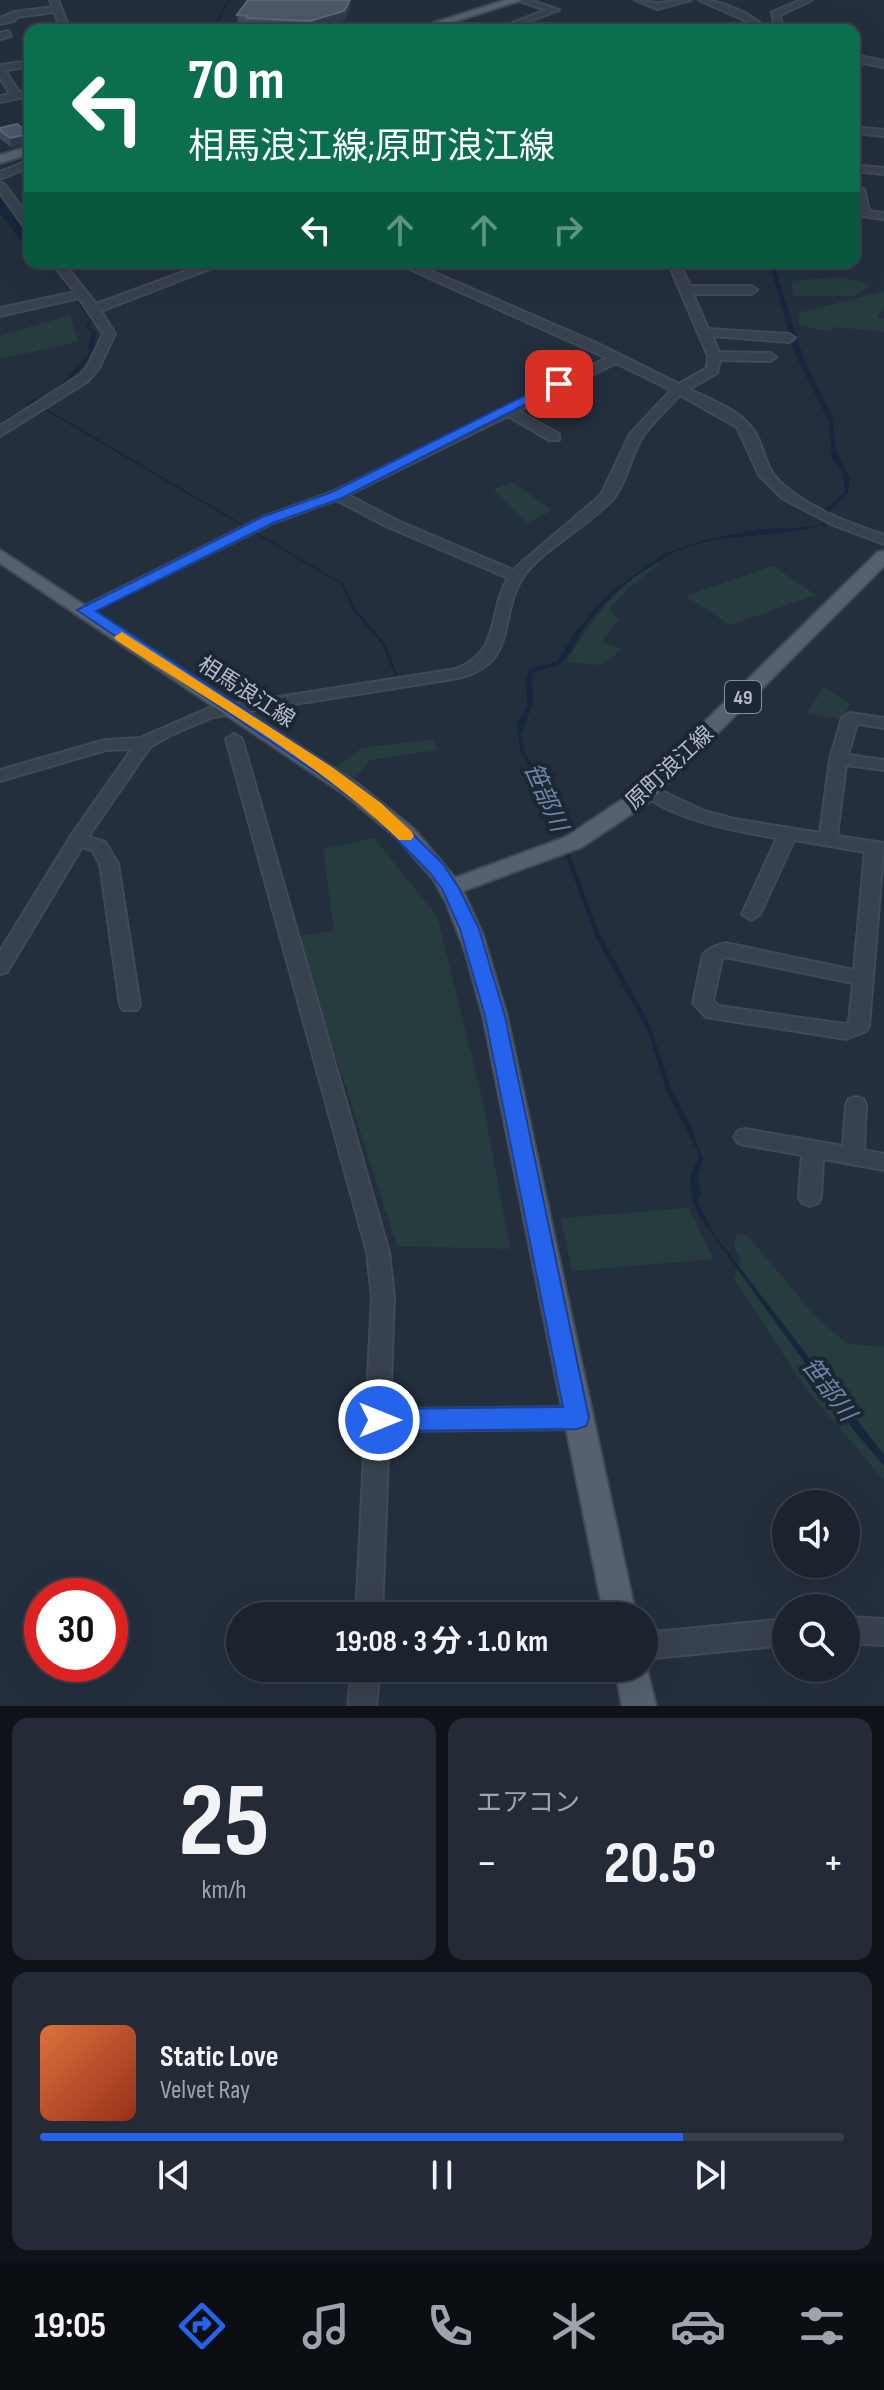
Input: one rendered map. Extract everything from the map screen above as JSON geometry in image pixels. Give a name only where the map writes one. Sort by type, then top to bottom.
[{"type":"main road","points":[[436,24],[519,0]]},
{"type":"main road","points":[[0,159],[24,152]]},
{"type":"main road","name":"原町浪江線","points":[[450,888],[549,853],[596,829],[649,790],[883,554]]},
{"type":"main road","name":"相馬浪江線","points":[[0,555],[326,771],[375,807],[437,869],[450,888],[470,929],[495,1016],[617,1602]]},
{"type":"main road","points":[[635,1682],[639,1706]]},
{"type":"street","points":[[515,24],[555,10],[519,0]]},
{"type":"street","points":[[639,0],[662,6],[687,0]]},
{"type":"street","points":[[703,0],[757,24]]},
{"type":"street","points":[[778,24],[775,14],[808,0]]},
{"type":"street","points":[[0,14],[14,15],[56,4],[64,24]]},
{"type":"street","points":[[0,21],[11,19],[14,15]]},
{"type":"street","points":[[860,59],[881,61]]},
{"type":"street","points":[[16,96],[0,69],[24,65]]},
{"type":"street","points":[[0,99],[24,94]]},
{"type":"street","points":[[860,131],[884,133]]},
{"type":"street","points":[[860,160],[884,162]]},
{"type":"street","points":[[0,176],[24,166]]},
{"type":"street","points":[[860,169],[884,171]]},
{"type":"street","points":[[860,180],[884,182]]},
{"type":"street","points":[[0,186],[24,219]]},
{"type":"street","points":[[860,213],[884,216]]},
{"type":"street","points":[[0,432],[71,389],[93,368],[109,332],[62,268]]},
{"type":"street","points":[[94,309],[206,268]]},
{"type":"street","points":[[414,268],[617,358],[744,425],[751,433],[767,476],[786,494],[844,523],[883,554]]},
{"type":"street","points":[[0,776],[105,745],[144,743],[209,713],[459,673],[483,664],[493,651],[515,576],[603,501],[637,434],[680,389],[713,370],[714,356],[676,268]]},
{"type":"street","points":[[684,290],[751,290]]},
{"type":"street","points":[[3,309],[83,294]]},
{"type":"street","points":[[703,332],[789,338]]},
{"type":"street","points":[[714,356],[770,357]]},
{"type":"street","points":[[84,610],[275,516],[337,495],[617,358]]},
{"type":"street","points":[[508,411],[554,437]]},
{"type":"street","points":[[337,495],[393,524],[515,576]]},
{"type":"street","points":[[828,840],[838,759],[850,718],[884,723]]},
{"type":"street","points":[[234,739],[378,1252],[383,1297],[370,1602]]},
{"type":"street","points":[[0,967],[77,840],[144,743]]},
{"type":"street","points":[[838,759],[884,765]]},
{"type":"street","points":[[649,790],[710,819],[879,848],[859,1026],[846,1032],[713,1012],[703,1003],[713,955],[725,950],[862,978]]},
{"type":"street","points":[[751,914],[788,834]]},
{"type":"street","points":[[77,840],[99,846],[109,864],[130,1005]]},
{"type":"street","points":[[853,1156],[856,1105]]},
{"type":"street","points":[[745,1137],[884,1162]]},
{"type":"street","points":[[810,1197],[813,1149]]},
{"type":"street","points":[[379,1420],[577,1418]]},
{"type":"street","points":[[860,1631],[884,1632]]},
{"type":"street","points":[[658,1645],[772,1633]]},
{"type":"street","points":[[362,1706],[365,1682]]},
{"type":"green space","points":[[838,277],[861,281],[869,286],[855,296],[794,296],[791,281]]},
{"type":"green space","points":[[884,291],[884,308],[877,318],[884,319],[884,332],[835,327],[830,332],[799,325],[799,314],[806,311]]},
{"type":"green space","points":[[70,315],[78,342],[0,359],[0,336]]},
{"type":"green space","points":[[512,482],[552,510],[527,523],[493,490]]},
{"type":"green space","points":[[662,563],[628,589],[609,609],[619,620],[601,642],[623,649],[601,665],[566,662],[606,604],[633,579]]},
{"type":"green space","points":[[773,566],[816,595],[730,625],[686,596]]},
{"type":"green space","points":[[824,687],[850,703],[843,720],[807,713]]},
{"type":"green space","points":[[433,739],[437,750],[370,760],[355,779],[335,768],[362,748]]},
{"type":"green space","points":[[374,838],[437,916],[483,1102],[510,1249],[397,1246],[297,936],[334,931],[323,849]]},
{"type":"green space","points":[[689,1208],[713,1259],[572,1271],[561,1218]]},
{"type":"green space","points":[[736,1234],[747,1235],[817,1318],[848,1344],[884,1347],[884,1480],[806,1389],[734,1279],[741,1260],[734,1247]]},
{"type":"water","points":[[51,268],[92,319],[88,326],[96,332],[92,352],[79,370],[61,387],[36,406],[47,409],[342,583],[355,608],[386,645],[398,678],[382,644],[352,609],[341,584],[45,410],[33,406],[0,422],[28,407],[25,404],[54,391],[88,355],[93,333],[86,326],[90,319]]},
{"type":"water","name":"笹部川","points":[[771,268],[775,268],[805,363],[832,415],[836,450],[850,479],[848,492],[831,510],[831,519],[825,524],[826,527],[822,525],[803,530],[784,533],[706,542],[667,556],[643,571],[611,597],[593,617],[564,661],[532,674],[533,703],[521,735],[525,753],[559,810],[561,830],[597,928],[650,1025],[671,1088],[690,1124],[703,1160],[697,1176],[701,1194],[697,1201],[714,1234],[884,1455],[884,1466],[852,1428],[699,1216],[691,1195],[690,1181],[698,1152],[666,1090],[648,1031],[596,938],[557,833],[555,817],[545,793],[520,751],[517,722],[527,707],[526,679],[530,668],[557,662],[576,631],[607,595],[664,554],[704,540],[759,529],[814,527],[821,524],[828,514],[822,508],[830,506],[845,492],[842,471],[832,459],[829,422],[794,352]]},
{"type":"building","points":[[248,0],[350,0],[344,11],[310,21],[237,15]]},
{"type":"building","points":[[17,124],[24,130],[24,135],[10,138],[0,128]]},
{"type":"waterway","points":[[216,24],[228,0]]},
{"type":"waterway","points":[[0,202],[24,234]]},
{"type":"slow traffic","points":[[122,637],[326,771],[375,807],[405,836]]},
{"type":"route","points":[[379,1420],[577,1418],[495,1016],[470,929],[437,869],[375,807],[84,610],[283,513],[337,495],[559,384]]}]
